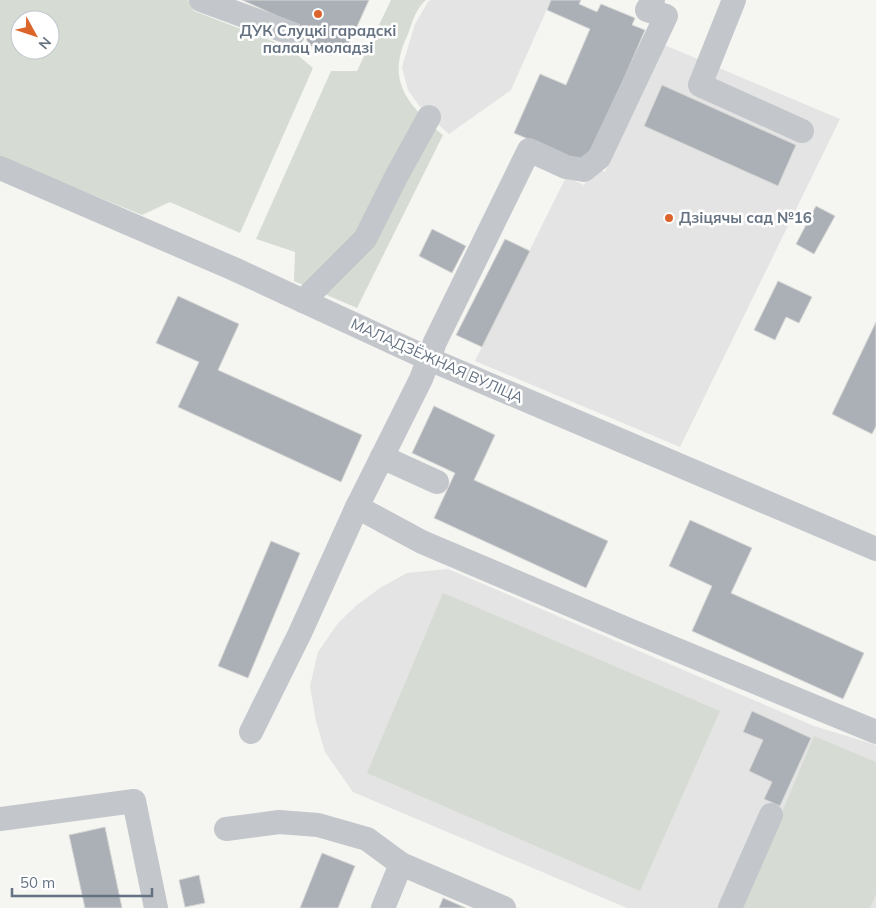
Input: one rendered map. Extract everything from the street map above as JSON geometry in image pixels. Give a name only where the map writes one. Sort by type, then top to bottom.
[{"type":"street","points":[[201,0],[292,34]]},
{"type":"street","points":[[251,732],[300,633],[357,507],[421,379],[435,342],[529,150],[566,167],[584,170],[599,158],[666,16],[647,10],[653,0]]},
{"type":"street","points":[[734,0],[700,85],[802,131]]},
{"type":"street","points":[[303,301],[365,239],[429,117]]},
{"type":"street","name":"МАЛАДЗЁЖНАЯ ВУЛІЦА","points":[[0,168],[234,269],[429,359],[876,549]]},
{"type":"street","points":[[382,457],[437,482]]},
{"type":"street","points":[[357,507],[422,542],[876,732]]},
{"type":"street","points":[[0,819],[134,801],[156,908]]},
{"type":"street","points":[[730,908],[771,815]]},
{"type":"street","points":[[226,829],[279,822],[318,825],[367,839],[401,864],[504,908]]},
{"type":"street","points":[[383,908],[401,864]]},
{"type":"shaded area","points":[[0,0],[188,0],[194,11],[288,47],[313,68],[240,233],[170,202],[142,215],[0,157]]},
{"type":"shaded area","points":[[391,0],[426,0],[417,11],[404,44],[399,74],[401,85],[412,104],[443,135],[357,308],[294,281],[295,252],[256,239],[331,71],[357,71]]},
{"type":"shaded area","points":[[431,0],[551,0],[511,90],[449,134],[423,111],[408,90],[402,67],[415,24]]},
{"type":"shaded area","name":"Дзіцячы сад №16","points":[[662,44],[840,119],[680,447],[475,361],[566,177],[584,185],[594,168],[605,172]]},
{"type":"shaded area","points":[[448,569],[814,726],[876,745],[876,908],[627,908],[353,792],[325,752],[316,721],[310,686],[318,652],[338,623],[357,605],[380,588],[407,573]]},
{"type":"shaded area","points":[[443,593],[720,711],[640,891],[367,773]]},
{"type":"shaded area","points":[[814,736],[876,762],[876,894],[870,908],[742,908]]},
{"type":"building","name":"ДУК Слуцкі гарадскі палац моладзі","points":[[242,0],[369,0],[349,44],[339,54],[328,55],[316,51],[307,41],[304,28]]},
{"type":"building","points":[[551,0],[581,0],[579,4],[597,12],[601,4],[635,18],[632,25],[645,30],[587,164],[514,133],[540,74],[566,85],[590,29],[547,10]]},
{"type":"building","points":[[662,85],[796,145],[778,186],[644,126]]},
{"type":"building","points":[[816,206],[835,216],[814,254],[796,244]]},
{"type":"building","points":[[432,229],[466,246],[452,273],[419,256]]},
{"type":"building","points":[[505,239],[530,251],[482,347],[456,335]]},
{"type":"building","points":[[778,281],[812,297],[799,323],[786,317],[775,340],[754,330]]},
{"type":"building","points":[[178,296],[239,324],[218,370],[362,435],[341,482],[178,407],[199,362],[156,343]]},
{"type":"building","points":[[876,322],[876,426],[872,434],[832,414]]},
{"type":"building","points":[[434,406],[495,435],[474,480],[608,541],[586,588],[434,518],[455,473],[412,453]]},
{"type":"building","points":[[690,520],[752,548],[731,593],[864,653],[843,699],[692,631],[712,586],[669,566]]},
{"type":"building","points":[[271,541],[300,553],[248,678],[218,666]]},
{"type":"building","points":[[752,711],[811,738],[780,806],[764,799],[772,782],[749,771],[763,740],[743,732]]},
{"type":"building","points":[[105,827],[122,908],[85,908],[69,835]]},
{"type":"building","points":[[322,853],[355,866],[338,908],[300,908]]},
{"type":"building","points":[[199,875],[205,903],[185,907],[179,880]]},
{"type":"building","points":[[443,898],[466,908],[439,908]]},
{"type":"place","name":"ДУК Слуцкі гарадскі палац моладзі","points":[[318,14]]},
{"type":"place","name":"Дзіцячы сад №16","points":[[669,218]]}]
